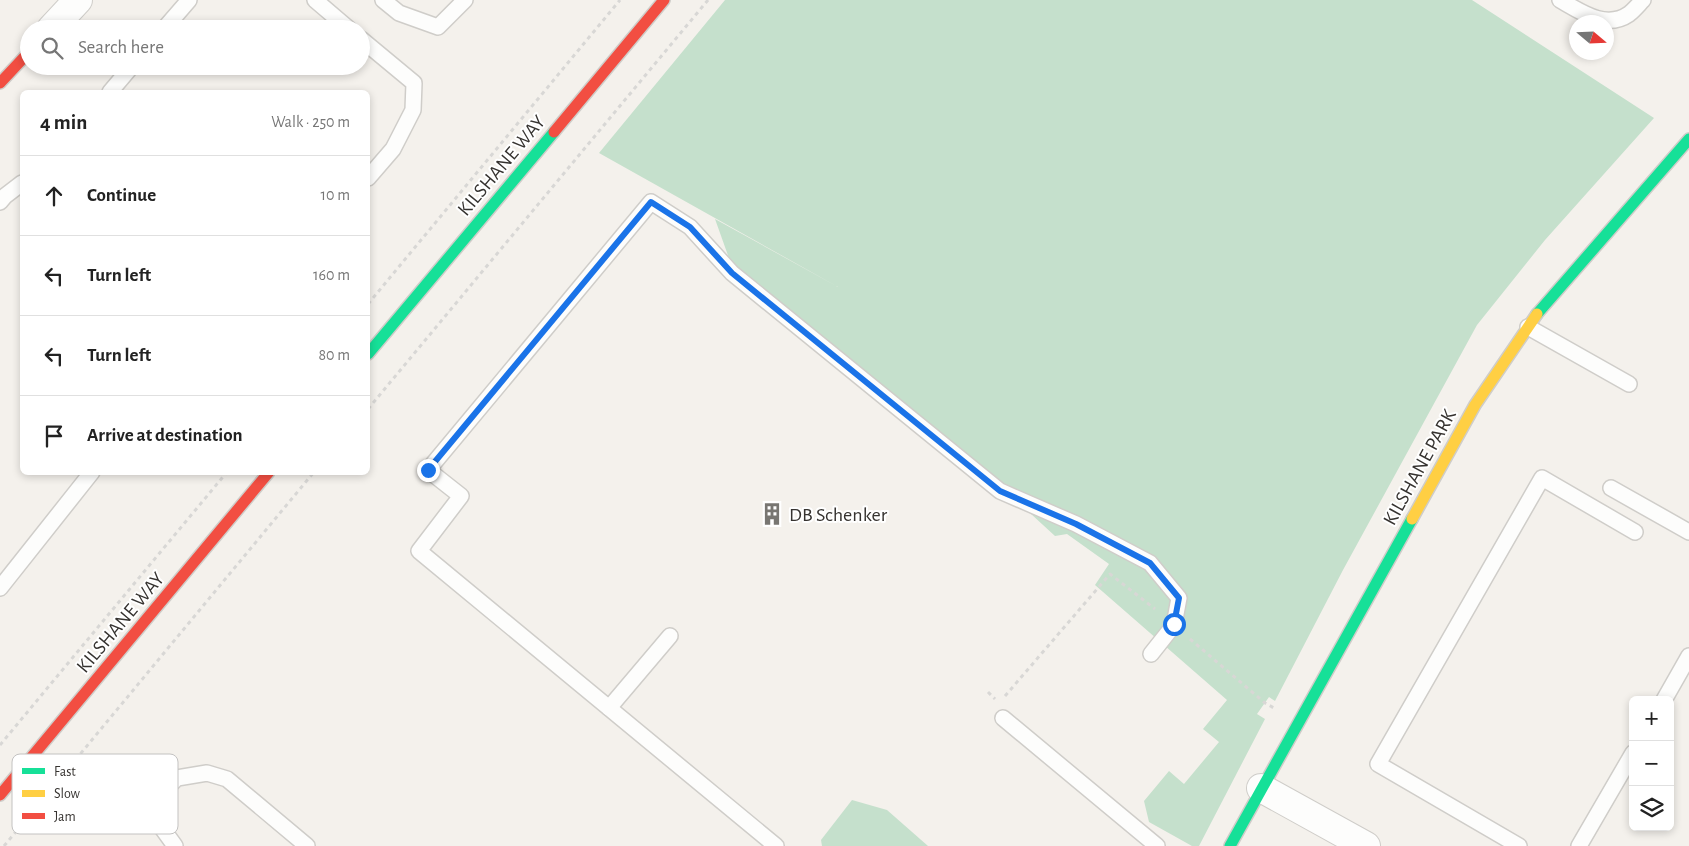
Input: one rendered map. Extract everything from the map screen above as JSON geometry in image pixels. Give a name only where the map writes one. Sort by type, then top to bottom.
[{"type":"street","points":[[59,20],[78,0]]},
{"type":"street","name":"KILSHANE WAY","points":[[370,352],[664,0]]},
{"type":"street","points":[[0,83],[20,62]]},
{"type":"street","name":"KILSHANE PARK","points":[[1230,846],[1475,405],[1541,308],[1689,139]]},
{"type":"street","name":"KILSHANE WAY","points":[[34,754],[267,475]]},
{"type":"street","name":"KILSHANE WAY","points":[[0,795],[12,781]]},
{"type":"street","points":[[1262,788],[1366,846]]},
{"type":"lane","points":[[172,20],[189,0]]},
{"type":"lane","points":[[314,0],[338,20]]},
{"type":"lane","points":[[383,0],[399,14],[438,27],[465,0]]},
{"type":"lane","points":[[1560,0],[1597,19],[1615,20],[1629,14],[1644,0]]},
{"type":"lane","points":[[370,46],[414,83],[413,110],[393,149],[370,176]]},
{"type":"lane","points":[[112,90],[124,75]]},
{"type":"lane","points":[[0,202],[20,185]]},
{"type":"lane","points":[[776,846],[419,551],[461,496],[428,470],[651,202],[690,227],[732,273],[1000,491],[1076,524],[1150,563],[1179,598],[1174,624],[1151,654]]},
{"type":"lane","points":[[1528,327],[1629,384]]},
{"type":"lane","points":[[0,588],[90,475]]},
{"type":"lane","points":[[1519,846],[1378,764],[1542,478],[1635,532]]},
{"type":"lane","points":[[1611,488],[1689,532]]},
{"type":"lane","points":[[609,708],[670,636]]},
{"type":"lane","points":[[1666,696],[1689,656]]},
{"type":"lane","points":[[1003,718],[1157,846]]},
{"type":"lane","points":[[1579,846],[1629,760]]},
{"type":"lane","points":[[178,778],[207,773],[227,779],[307,846]]},
{"type":"lane","points":[[166,834],[175,846]]},
{"type":"path","points":[[370,302],[620,0]]},
{"type":"path","points":[[370,407],[708,0]]},
{"type":"path","points":[[0,745],[225,475]]},
{"type":"path","points":[[80,754],[312,475]]},
{"type":"path","points":[[4,846],[14,834]]},
{"type":"green space","points":[[725,0],[1472,0],[1654,118],[1545,240],[1477,325],[1343,570],[1275,701],[1269,697],[1257,714],[1265,719],[1199,846],[1192,846],[1149,822],[1144,801],[1169,771],[1184,784],[1219,742],[1203,729],[1227,700],[1095,585],[1109,564],[1067,534],[1055,536],[970,458],[730,261],[715,219],[838,287],[599,153]]},
{"type":"green space","points":[[852,800],[887,810],[928,846],[822,846],[821,840]]},
{"type":"traffic: fast","points":[[370,352],[554,132]]},
{"type":"traffic: fast","points":[[1537,314],[1689,139]]},
{"type":"traffic: fast","points":[[1230,846],[1412,519]]},
{"type":"traffic: slow","points":[[1412,519],[1475,405],[1537,314]]},
{"type":"traffic: jam","points":[[554,132],[664,0]]},
{"type":"traffic: jam","points":[[0,83],[20,62]]},
{"type":"traffic: jam","points":[[34,754],[267,475]]},
{"type":"traffic: jam","points":[[0,795],[12,781]]},
{"type":"place","name":"DB Schenker","points":[[772,514]]},
{"type":"route","points":[[428,470],[651,202],[690,227],[732,273],[1000,491],[1076,524],[1150,563],[1179,598],[1174,624]]}]
